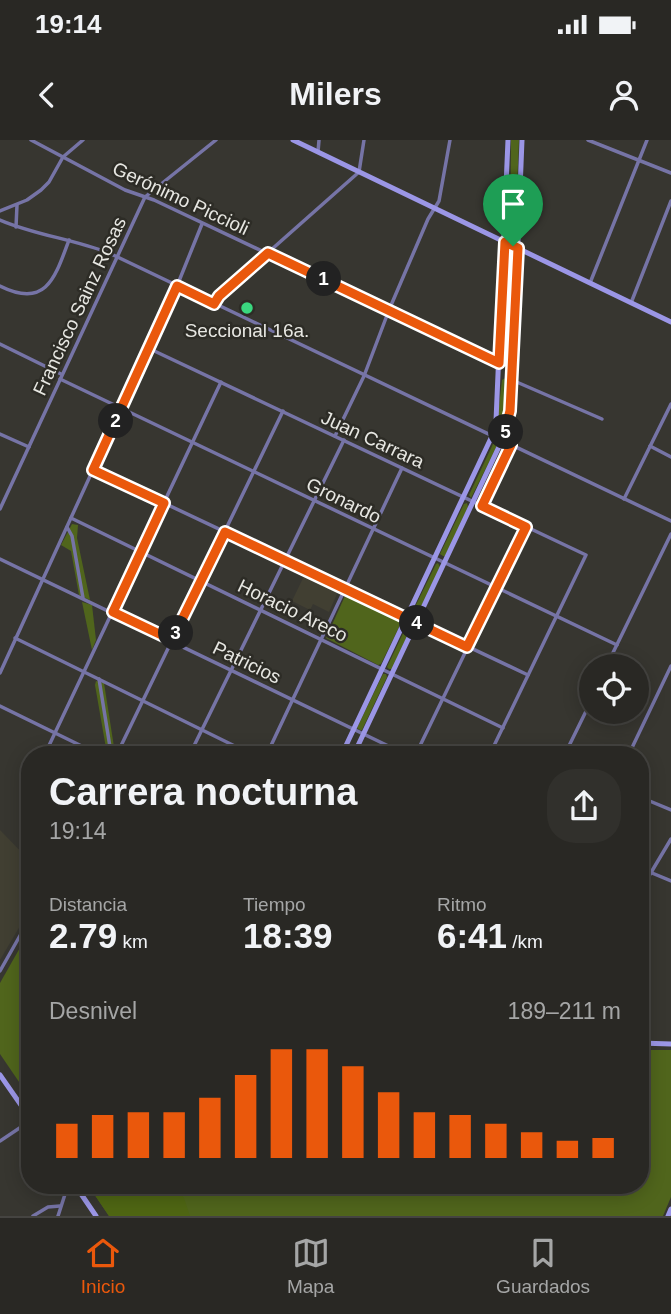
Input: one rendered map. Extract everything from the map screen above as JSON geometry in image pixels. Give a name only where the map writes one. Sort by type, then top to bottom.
[{"type":"street","name":"Gerónimo Piccioli","points":[[31,140],[125,190],[268,253],[499,363],[513,365]]},
{"type":"street","points":[[0,211],[17,205],[41,190],[49,182],[63,157],[83,140]]},
{"type":"street","name":"Francisco Sainz Rosas","points":[[0,509],[145,197],[215,140]]},
{"type":"street","points":[[293,140],[671,322]]},
{"type":"street","points":[[318,152],[319,140]]},
{"type":"street","points":[[214,304],[219,296],[359,172],[364,140]]},
{"type":"street","points":[[335,436],[364,376],[389,310],[439,201],[450,140]]},
{"type":"street","points":[[346,746],[492,436],[496,421],[508,140]]},
{"type":"street","points":[[358,746],[502,441],[510,411],[522,140]]},
{"type":"street","points":[[588,140],[671,173]]},
{"type":"street","points":[[590,283],[647,140]]},
{"type":"street","points":[[631,303],[671,201]]},
{"type":"street","points":[[16,227],[17,205]]},
{"type":"street","points":[[0,220],[16,227],[92,246],[671,522]]},
{"type":"street","points":[[0,673],[2,660],[15,638],[122,408],[202,223]]},
{"type":"street","points":[[0,286],[22,295],[44,290],[69,240]]},
{"type":"street","name":"Gronardo","points":[[0,344],[122,408],[617,645]]},
{"type":"street","name":"Juan Carrara","points":[[148,348],[586,555],[557,617]]},
{"type":"street","points":[[512,380],[522,382],[602,419]]},
{"type":"street","points":[[49,746],[221,382]]},
{"type":"street","points":[[624,499],[671,404]]},
{"type":"street","points":[[121,746],[283,411]]},
{"type":"street","points":[[0,434],[29,447]]},
{"type":"street","points":[[194,746],[344,440]]},
{"type":"street","points":[[482,506],[511,445]]},
{"type":"street","points":[[650,446],[671,457]]},
{"type":"street","points":[[271,746],[402,468]]},
{"type":"street","points":[[93,470],[528,676]]},
{"type":"street","name":"Horacio Areco","points":[[71,519],[503,728]]},
{"type":"street","points":[[67,527],[72,536],[83,598]]},
{"type":"street","points":[[420,746],[526,527]]},
{"type":"street","points":[[613,654],[671,534]]},
{"type":"street","name":"Patricios","points":[[0,559],[388,746]]},
{"type":"street","points":[[494,746],[557,617]]},
{"type":"street","points":[[15,638],[234,746]]},
{"type":"street","points":[[633,746],[671,666]]},
{"type":"street","points":[[99,679],[110,746]]},
{"type":"street","points":[[0,706],[82,746]]},
{"type":"street","points":[[569,746],[580,724]]},
{"type":"street","points":[[649,801],[671,810]]},
{"type":"street","points":[[649,876],[671,839]]},
{"type":"street","points":[[651,873],[671,881]]},
{"type":"street","points":[[0,971],[21,934]]},
{"type":"street","points":[[649,1043],[671,1044]]},
{"type":"street","points":[[0,1075],[21,1106]]},
{"type":"street","points":[[0,1141],[21,1126]]},
{"type":"street","points":[[82,1194],[96,1216]]},
{"type":"street","points":[[58,1216],[66,1195]]},
{"type":"street","points":[[33,1216],[48,1207],[61,1206]]},
{"type":"street","points":[[668,1216],[671,1209]]},
{"type":"shaded area","points":[[304,576],[336,591],[329,612],[313,604],[310,610],[292,601]]},
{"type":"shaded area","points":[[0,830],[21,852],[21,924],[0,960]]},
{"type":"green space","points":[[511,140],[519,140],[513,241],[510,237]]},
{"type":"green space","points":[[507,257],[514,258],[510,356],[507,359],[502,355]]},
{"type":"green space","points":[[507,377],[509,405],[502,435],[498,437],[496,433],[502,380]]},
{"type":"green space","points":[[493,444],[498,444],[471,498],[469,495]]},
{"type":"green space","points":[[467,503],[468,507],[443,556],[440,554],[464,504]]},
{"type":"green space","points":[[72,524],[78,525],[77,538],[90,600],[79,595],[71,551],[61,545]]},
{"type":"green space","points":[[438,563],[440,567],[416,617],[413,618],[411,615]]},
{"type":"green space","points":[[348,595],[402,621],[381,664],[378,665],[326,638],[345,596]]},
{"type":"green space","points":[[82,602],[92,605],[96,640],[92,650]]},
{"type":"green space","points":[[410,624],[411,628],[392,669],[389,669],[387,667],[407,625]]},
{"type":"green space","points":[[383,674],[387,677],[360,730],[357,728]]},
{"type":"green space","points":[[96,681],[104,683],[114,746],[106,746]]},
{"type":"green space","points":[[21,946],[21,1085],[0,1054],[0,983]]},
{"type":"green space","points":[[649,1050],[671,1050],[671,1197],[663,1216],[109,1216],[94,1194],[649,1194]]},
{"type":"green space","points":[[94,1194],[181,1194],[190,1216],[109,1216]]},
{"type":"place","name":"Seccional 16a.","points":[[247,308]]},
{"type":"route","points":[[505,242],[513,246],[518,248],[513,365],[510,411],[502,441],[511,445],[482,506],[526,527],[467,647],[225,532],[172,640],[113,612],[164,503],[93,470],[177,286],[214,304],[219,296],[268,253],[499,363],[505,242]]}]
